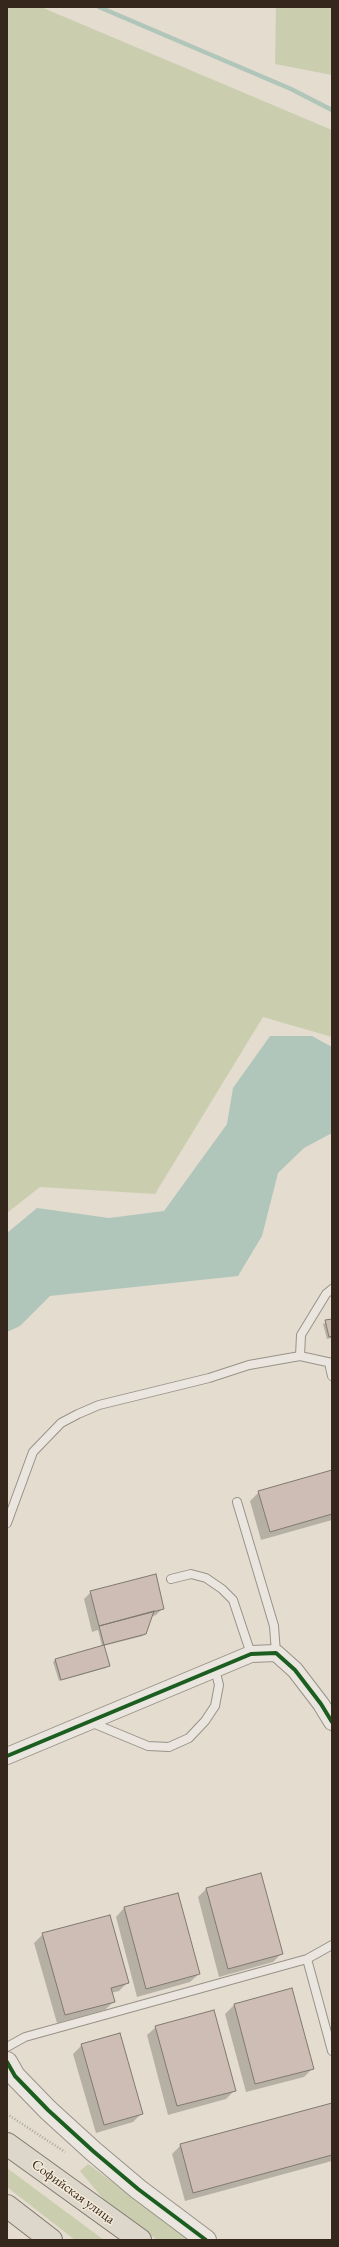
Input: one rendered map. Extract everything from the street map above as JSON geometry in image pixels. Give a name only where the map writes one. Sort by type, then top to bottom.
[{"type":"main road","name":"Софийская улица","points":[[7,2144],[140,2240]]},
{"type":"main road","points":[[7,2206],[51,2240]]},
{"type":"street","points":[[7,1756],[251,1654],[276,1653],[295,1670],[321,1704],[332,1722]]},
{"type":"street","points":[[7,2062],[14,2076],[88,2146],[138,2189],[206,2240]]},
{"type":"lane","points":[[300,1356],[301,1335],[326,1294],[332,1289]]},
{"type":"lane","points":[[7,1523],[33,1452],[67,1420],[99,1405],[209,1378],[249,1365],[300,1356],[331,1363],[332,1376]]},
{"type":"lane","points":[[237,1502],[274,1626],[276,1653]]},
{"type":"lane","points":[[171,1579],[191,1574],[206,1578],[222,1589],[233,1600],[251,1654]]},
{"type":"lane","points":[[90,1722],[148,1746],[169,1747],[189,1738],[205,1721],[215,1706],[219,1685],[215,1669]]},
{"type":"lane","points":[[7,2046],[25,2037],[307,1959],[332,1945]]},
{"type":"lane","points":[[307,1959],[332,2051]]},
{"type":"path","points":[[7,2114],[65,2152]]},
{"type":"shaded area","points":[[7,7],[41,7],[332,130],[332,1037],[263,1017],[155,1194],[40,1187],[7,1213]]},
{"type":"shaded area","points":[[276,7],[332,7],[332,75],[275,64]]},
{"type":"shaded area","points":[[270,1036],[312,1036],[332,1047],[332,1133],[304,1148],[278,1173],[262,1236],[238,1276],[50,1296],[20,1326],[7,1332],[7,1233],[37,1208],[109,1218],[164,1211],[227,1124],[233,1088]]},
{"type":"shaded area","points":[[88,2164],[190,2240],[157,2240],[105,2201],[80,2171]]},
{"type":"shaded area","points":[[7,2168],[104,2240],[75,2240],[7,2187]]},
{"type":"building","points":[[332,1319],[332,1336],[329,1337],[325,1320]]},
{"type":"building","points":[[332,1470],[332,1514],[270,1532],[258,1491]]},
{"type":"building","points":[[156,1574],[164,1609],[99,1626],[90,1591]]},
{"type":"building","points":[[154,1611],[146,1634],[104,1645],[99,1626]]},
{"type":"building","points":[[104,1645],[110,1666],[61,1680],[55,1659]]},
{"type":"building","points":[[261,1873],[283,1954],[228,1969],[206,1888]]},
{"type":"building","points":[[178,1893],[200,1974],[146,1989],[124,1907]]},
{"type":"building","points":[[110,1915],[129,1983],[111,1988],[115,2002],[65,2015],[42,1933]]},
{"type":"building","points":[[292,1988],[314,2069],[255,2084],[234,2004]]},
{"type":"building","points":[[214,2010],[236,2091],[177,2106],[155,2026]]},
{"type":"building","points":[[120,2033],[143,2114],[104,2125],[81,2044]]},
{"type":"building","points":[[332,2103],[332,2155],[193,2193],[180,2144]]},
{"type":"waterway","points":[[99,7],[291,89],[332,110]]},
{"type":"cycle path","points":[[7,1756],[251,1654],[276,1653],[295,1670],[321,1704],[332,1722]]},
{"type":"cycle path","points":[[7,2062],[15,2076],[48,2110],[93,2151],[138,2189],[206,2240]]}]
